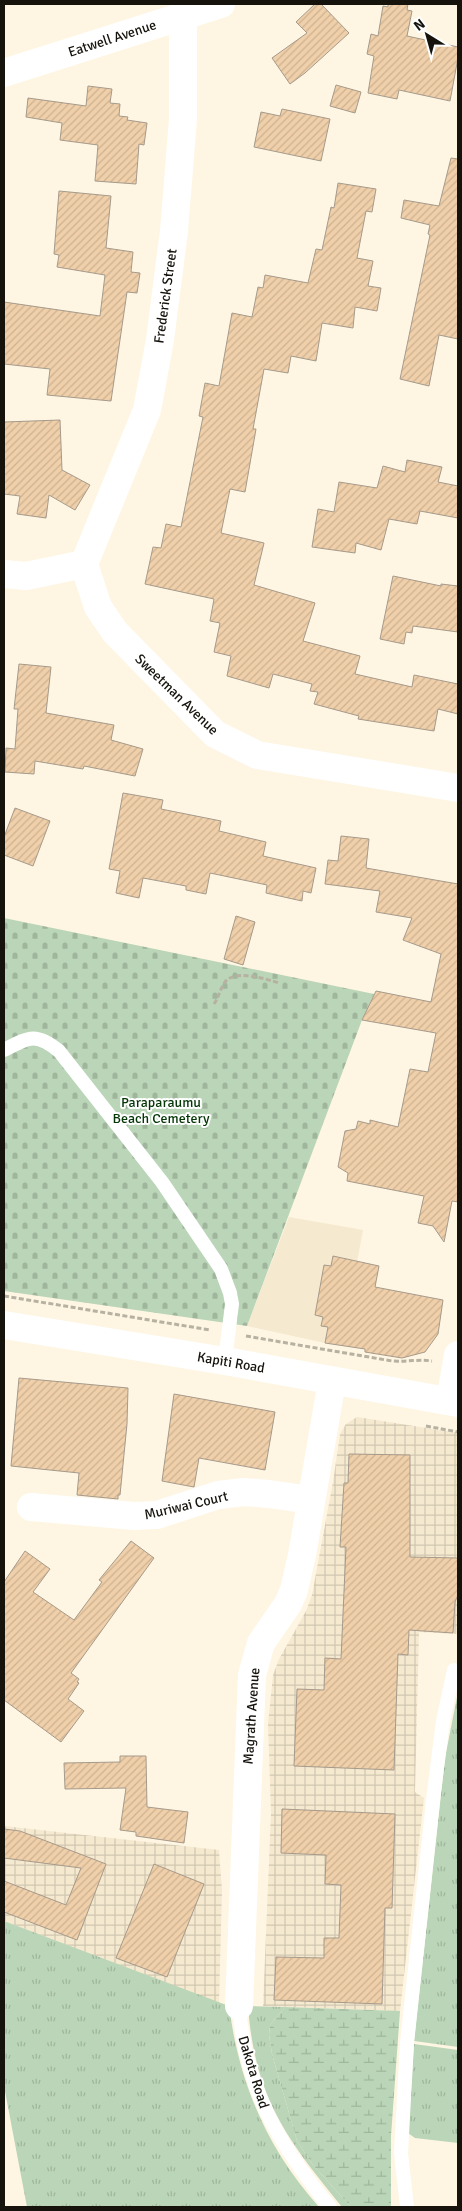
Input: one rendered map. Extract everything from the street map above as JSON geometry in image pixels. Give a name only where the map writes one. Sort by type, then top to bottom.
[{"type":"street","name":"Eatwell Avenue","points":[[4,72],[221,4]]},
{"type":"street","name":"Frederick Street","points":[[84,564],[147,410],[160,340],[174,231],[183,119],[182,16]]},
{"type":"street","points":[[4,574],[26,576],[84,564]]},
{"type":"street","name":"Sweetman Avenue","points":[[84,564],[98,606],[116,632],[216,734],[257,755],[458,788]]},
{"type":"street","name":"Kapiti Road","points":[[4,1325],[224,1361],[454,1402]]},
{"type":"street","points":[[454,1402],[458,1355]]},
{"type":"street","name":"Magrath Avenue","points":[[239,2006],[252,1675],[261,1643],[288,1604],[294,1590],[332,1381]]},
{"type":"street","name":"Muriwai Court","points":[[31,1506],[134,1516],[157,1515],[218,1496],[244,1492],[311,1500]]},
{"type":"lane","points":[[4,1050],[19,1042],[35,1038],[46,1041],[59,1051],[162,1182],[213,1257],[227,1282],[232,1304],[224,1361]]},
{"type":"lane","points":[[408,2207],[400,2153],[407,2043],[434,1792],[443,1721],[454,1670]]},
{"type":"lane","name":"Dakota Road","points":[[239,2006],[241,2029],[258,2095],[270,2121],[297,2165],[330,2207]]},
{"type":"path","points":[[214,1004],[225,981],[230,978],[254,976],[279,983]]},
{"type":"path","points":[[426,1426],[458,1432]]},
{"type":"shaded area","points":[[289,1217],[363,1230],[357,1262],[379,1266],[375,1287],[325,1343],[247,1326]]},
{"type":"shaded area","points":[[357,1417],[458,1433],[458,1634],[419,1632],[415,1792],[424,1798],[400,2011],[263,2006],[271,1813],[268,1724],[273,1675],[279,1659],[306,1611],[312,1595],[340,1434],[346,1424]]},
{"type":"shaded area","points":[[4,1826],[219,1850],[222,1890],[219,2003],[4,1921]]},
{"type":"green space","name":"Paraparaumu Beach Cemetery","points":[[4,918],[374,994],[362,1020],[247,1326],[4,1291]]},
{"type":"green space","points":[[458,1692],[458,2047],[414,2041],[445,1758]]},
{"type":"green space","points":[[4,1921],[229,2006],[240,2062],[258,2114],[284,2162],[319,2207],[27,2207],[4,2086]]},
{"type":"green space","points":[[248,2006],[285,2007],[270,2025],[269,2035],[272,2054],[297,2141],[313,2165],[351,2207],[342,2207],[289,2137],[277,2115],[266,2092],[258,2067]]},
{"type":"green space","points":[[285,2007],[400,2011],[391,2136],[391,2207],[351,2207],[313,2165],[297,2141],[272,2054],[269,2035],[270,2025]]},
{"type":"green space","points":[[414,2044],[458,2050],[458,2143],[415,2138],[408,2133]]},
{"type":"building","points":[[315,4],[321,4],[349,33],[290,84],[272,58],[307,33],[296,22]]},
{"type":"building","points":[[388,4],[408,4],[407,10],[412,11],[407,36],[458,47],[458,58],[450,101],[399,90],[397,99],[368,93],[374,56],[367,54],[371,34],[378,36],[383,6],[388,7]]},
{"type":"building","points":[[336,85],[361,92],[355,113],[330,106]]},
{"type":"building","points":[[88,86],[112,89],[110,103],[120,104],[119,116],[128,117],[127,120],[147,123],[144,145],[139,144],[136,184],[95,181],[98,145],[60,140],[62,123],[26,117],[28,98],[86,106]]},
{"type":"building","points":[[282,109],[330,119],[321,161],[254,147],[261,112],[280,116]]},
{"type":"building","points":[[451,158],[458,159],[458,339],[439,335],[429,386],[400,379],[430,235],[428,234],[430,225],[401,218],[404,200],[439,206]]},
{"type":"building","points":[[338,183],[376,189],[372,212],[366,211],[357,258],[373,261],[368,286],[381,288],[377,311],[355,307],[353,328],[322,323],[316,361],[291,356],[288,373],[264,369],[253,429],[256,429],[245,492],[230,489],[221,533],[264,543],[254,585],[315,603],[303,641],[360,656],[355,674],[412,687],[414,675],[458,684],[458,714],[438,709],[434,731],[358,719],[359,716],[314,704],[318,692],[310,691],[312,684],[273,674],[269,688],[227,676],[231,656],[214,652],[220,623],[210,621],[214,599],[145,584],[153,547],[161,548],[166,524],[181,527],[203,417],[199,416],[205,383],[219,386],[232,313],[252,317],[258,287],[263,288],[265,275],[308,283],[316,249],[322,250],[331,207],[334,208]]},
{"type":"building","points":[[59,191],[111,196],[106,248],[133,252],[131,272],[140,273],[137,293],[127,292],[111,401],[47,395],[50,369],[4,364],[4,302],[100,316],[105,275],[57,267],[59,255],[54,254]]},
{"type":"building","points":[[60,420],[62,470],[90,485],[75,510],[49,495],[46,518],[17,514],[20,496],[4,494],[4,422]]},
{"type":"building","points":[[407,460],[442,467],[438,482],[458,486],[458,518],[420,511],[417,524],[389,519],[381,550],[356,543],[355,553],[312,547],[318,509],[334,512],[339,482],[377,488],[383,466],[405,472]]},
{"type":"building","points":[[393,576],[441,586],[441,584],[458,586],[458,632],[413,626],[412,633],[406,632],[404,644],[380,639]]},
{"type":"building","points":[[19,664],[51,667],[46,713],[114,725],[111,740],[143,749],[135,776],[84,766],[83,769],[35,761],[34,774],[5,772],[6,748],[15,749],[18,709],[14,709]]},
{"type":"building","points":[[123,793],[163,800],[161,809],[221,821],[219,831],[266,842],[263,856],[316,868],[311,893],[303,891],[302,901],[266,893],[267,885],[210,873],[206,894],[186,890],[186,886],[143,878],[139,898],[116,893],[120,871],[109,869]]},
{"type":"building","points":[[15,808],[50,821],[33,866],[4,855],[4,837]]},
{"type":"building","points":[[341,836],[369,839],[366,868],[458,884],[458,1202],[452,1201],[444,1242],[433,1226],[418,1223],[424,1196],[347,1181],[348,1173],[338,1167],[345,1131],[356,1129],[358,1121],[370,1124],[370,1120],[398,1127],[410,1069],[428,1072],[436,1033],[362,1020],[376,991],[431,1002],[441,954],[403,940],[412,918],[376,912],[380,891],[325,884],[328,860],[338,861]]},
{"type":"building","points":[[236,916],[255,922],[243,965],[224,959]]},
{"type":"building","points":[[333,1256],[379,1266],[375,1287],[443,1300],[438,1334],[425,1352],[402,1358],[365,1352],[365,1349],[325,1343],[328,1327],[321,1326],[323,1317],[315,1315],[324,1265],[331,1266]]},
{"type":"building","points":[[19,1378],[128,1388],[127,1424],[120,1495],[118,1495],[118,1499],[77,1495],[79,1473],[11,1466]]},
{"type":"building","points":[[174,1394],[275,1412],[265,1470],[199,1458],[194,1487],[162,1481]]},
{"type":"building","points":[[349,1454],[410,1455],[410,1557],[458,1558],[458,1595],[455,1602],[453,1633],[409,1630],[408,1655],[398,1654],[394,1770],[294,1766],[297,1689],[324,1690],[325,1658],[341,1659],[346,1547],[340,1547],[344,1483],[348,1483]]},
{"type":"building","points":[[131,1541],[154,1558],[71,1673],[79,1679],[77,1682],[79,1683],[68,1699],[84,1711],[61,1742],[4,1700],[4,1582],[25,1551],[50,1569],[33,1592],[74,1620],[102,1582],[99,1580]]},
{"type":"building","points":[[120,1756],[146,1756],[147,1807],[188,1812],[184,1843],[136,1836],[136,1832],[120,1830],[126,1788],[65,1789],[64,1763],[120,1762]]},
{"type":"building","points":[[282,1809],[395,1814],[392,1908],[385,1908],[382,2004],[274,2000],[276,1957],[324,1958],[324,1938],[339,1938],[341,1885],[325,1884],[326,1855],[281,1853]]},
{"type":"building","points":[[4,1829],[20,1831],[106,1864],[77,1940],[4,1912],[4,1881],[66,1905],[81,1868],[4,1858]]},
{"type":"building","points":[[154,1864],[204,1884],[167,1977],[116,1958]]}]
